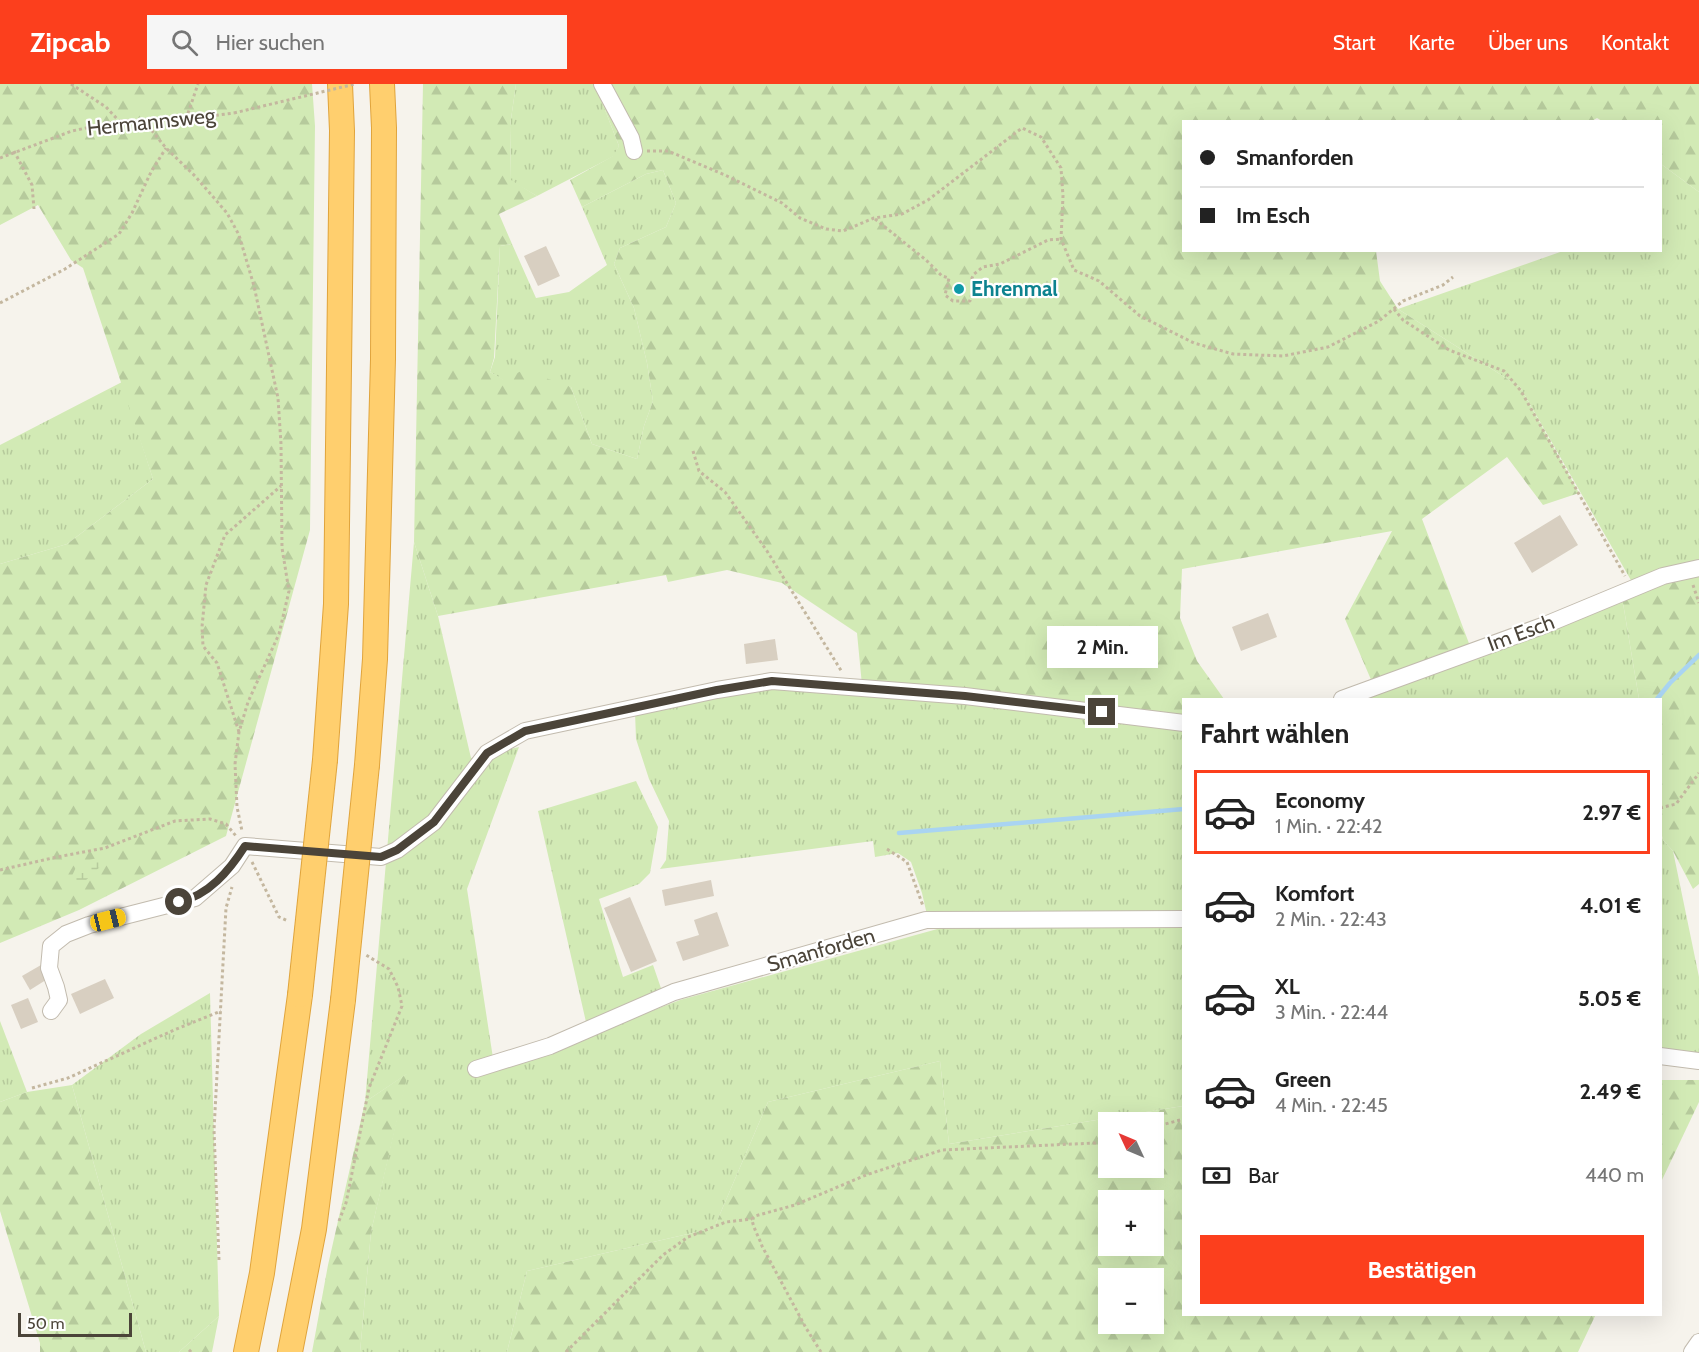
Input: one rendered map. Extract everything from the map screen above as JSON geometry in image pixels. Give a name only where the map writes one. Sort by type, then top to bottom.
[{"type":"highway","points":[[246,1352],[262,1274],[300,995],[325,760],[336,604],[342,143],[340,84]]},
{"type":"highway","points":[[290,1352],[314,1229],[343,1000],[367,765],[375,659],[383,359],[384,128],[382,84]]},
{"type":"street","points":[[602,84],[631,138],[633,151]]},
{"type":"street","name":"Im Esch","points":[[1344,698],[1545,625],[1663,576],[1699,568]]},
{"type":"street","points":[[51,1011],[59,1000],[49,968],[51,946],[66,934],[89,925],[195,898],[232,866],[245,846],[381,857],[397,850],[434,822],[487,753],[525,731],[717,690],[772,681],[965,696],[1182,723]]},
{"type":"street","name":"Smanforden","points":[[476,1069],[550,1046],[674,992],[926,920],[1182,918]]},
{"type":"street","points":[[1662,1056],[1699,1061]]},
{"type":"street","points":[[1692,1352],[1699,1342]]},
{"type":"path","points":[[71,84],[106,107],[119,121]]},
{"type":"path","points":[[186,119],[198,84]]},
{"type":"path","name":"Hermannsweg","points":[[0,158],[72,131],[119,121],[186,119],[234,113],[355,84]]},
{"type":"path","points":[[144,121],[227,213],[239,235],[254,286],[278,399],[282,548],[289,591],[279,634],[248,702],[239,732],[235,764],[237,807],[245,846]]},
{"type":"path","points":[[633,151],[668,151],[782,202],[800,218],[826,229],[843,231],[874,218],[902,214],[928,200],[1022,128],[1041,137],[1061,168],[1063,195],[1061,239],[1074,270],[1099,281],[1140,316],[1194,343],[1233,354],[1283,356],[1328,347],[1379,321],[1402,301],[1443,285],[1453,277]]},
{"type":"path","points":[[0,303],[65,268],[119,234],[166,148]]},
{"type":"path","points":[[14,152],[32,185],[34,209]]},
{"type":"path","points":[[874,218],[942,276],[949,278],[945,295],[953,301],[970,301],[974,289],[972,278],[983,267],[1000,264],[1048,240],[1061,239]]},
{"type":"path","points":[[1394,309],[1403,320],[1449,350],[1504,371],[1521,391],[1632,588]]},
{"type":"path","points":[[693,451],[699,471],[724,492],[767,551],[850,687]]},
{"type":"path","points":[[239,732],[217,663],[203,646],[202,627],[206,585],[225,535],[281,486]]},
{"type":"path","points":[[1662,808],[1676,804],[1699,773]]},
{"type":"path","points":[[0,870],[105,848],[175,821],[210,819],[226,824],[245,846]]},
{"type":"path","points":[[887,849],[907,862],[919,892],[926,920]]},
{"type":"path","points":[[219,1260],[214,1130],[226,908],[233,881]]},
{"type":"path","points":[[32,1088],[68,1078],[174,1029],[221,1011]]},
{"type":"path","points":[[1164,1124],[1182,1120]]},
{"type":"path","points":[[566,1352],[663,1255],[688,1237],[726,1222],[752,1219],[755,1216],[795,1205],[866,1175],[942,1150],[1098,1142]]},
{"type":"path","points":[[752,1219],[762,1246],[821,1352]]},
{"type":"path","points":[[189,1352],[193,1348]]},
{"type":"green space","points":[[0,84],[312,84],[315,126],[310,530],[226,836],[79,910],[0,943],[0,564],[67,544],[153,479],[83,268],[71,260],[38,205],[0,225]]},
{"type":"green space","points":[[423,84],[516,84],[510,126],[511,180],[537,196],[499,214],[512,244],[500,246],[494,358],[490,372],[504,380],[523,370],[571,387],[592,444],[637,459],[644,426],[653,401],[634,308],[614,264],[620,248],[666,227],[676,203],[663,170],[646,174],[582,207],[570,180],[613,156],[619,146],[595,84],[1699,84],[1699,192],[1662,165],[1662,120],[1600,120],[1597,118],[1594,120],[1182,120],[1182,252],[1376,252],[1380,281],[1398,309],[1520,387],[1579,493],[1543,505],[1507,457],[1422,519],[1470,646],[1372,682],[1345,619],[1392,531],[1182,569],[1180,618],[1197,661],[1223,698],[1182,698],[1182,717],[862,685],[857,633],[782,583],[727,570],[668,582],[666,575],[438,616],[414,542]]},
{"type":"green space","points":[[516,84],[595,84],[619,146],[614,156],[537,196],[511,181],[510,126]]},
{"type":"green space","points":[[1662,165],[1699,192],[1699,567],[1632,582],[1520,387],[1398,309],[1560,252],[1662,252]]},
{"type":"green space","points":[[663,170],[676,203],[666,227],[620,248],[614,264],[634,308],[653,401],[644,426],[637,459],[592,444],[571,387],[503,380],[490,372],[495,357],[500,246],[512,244],[536,298],[569,292],[607,265],[582,207],[646,174]]},
{"type":"green space","points":[[122,382],[153,479],[67,544],[0,564],[0,445]]},
{"type":"green space","points":[[414,542],[438,616],[471,758],[519,747],[467,889],[495,1071],[680,1000],[941,928],[1182,925],[1182,1106],[1146,1112],[1098,1112],[1098,1120],[949,1144],[940,1061],[768,1102],[714,1228],[527,1271],[507,1352],[360,1352],[371,1232],[407,1074],[365,1102]]},
{"type":"green space","points":[[1699,575],[1699,884],[1693,889],[1673,851],[1662,836],[1662,698],[1639,698],[1622,597],[1668,579]]},
{"type":"green space","points":[[1622,597],[1639,698],[1354,698]]},
{"type":"green space","points":[[772,683],[1182,726],[1182,915],[927,915],[911,862],[898,853],[875,857],[873,841],[660,869],[666,860],[669,821],[649,779],[636,739],[635,712]]},
{"type":"green space","points":[[636,781],[658,827],[650,873],[639,884],[599,899],[623,977],[653,965],[663,994],[586,1022],[538,811]]},
{"type":"green space","points":[[1662,836],[1673,851],[1699,977],[1699,1062],[1662,1053]]},
{"type":"green space","points":[[101,857],[104,863],[83,883],[71,878],[78,863]]},
{"type":"green space","points":[[210,993],[219,1316],[179,1352],[146,1352],[72,1085],[141,1034]]},
{"type":"green space","points":[[0,1021],[27,1092],[0,1102]]},
{"type":"green space","points":[[940,1061],[949,1144],[1098,1120],[1098,1178],[1164,1178],[1164,1112],[1146,1112],[1182,1106],[1182,1316],[1595,1316],[1578,1352],[507,1352],[527,1271],[714,1228],[768,1102]]},
{"type":"green space","points":[[408,1073],[371,1232],[360,1352],[312,1352],[328,1265],[365,1102]]},
{"type":"green space","points":[[1662,1080],[1699,1080],[1699,1102],[1662,1180]]},
{"type":"green space","points":[[72,1085],[146,1352],[40,1352],[40,1343],[0,1211],[0,1102],[27,1092]]},
{"type":"green space","points":[[219,1316],[212,1352],[179,1352]]},
{"type":"building","points":[[546,246],[560,276],[538,286],[524,256]]},
{"type":"building","points":[[1560,515],[1578,545],[1532,573],[1514,543]]},
{"type":"building","points":[[1268,613],[1277,637],[1241,651],[1232,627]]},
{"type":"building","points":[[775,639],[778,660],[746,664],[744,644]]},
{"type":"building","points":[[711,880],[714,896],[665,906],[662,890]]},
{"type":"building","points":[[630,897],[657,961],[631,972],[604,908]]},
{"type":"building","points":[[717,912],[729,946],[683,961],[676,942],[699,935],[694,920]]},
{"type":"building","points":[[41,965],[49,978],[30,990],[22,976]]},
{"type":"building","points":[[105,979],[114,998],[80,1014],[71,994]]},
{"type":"building","points":[[28,998],[38,1022],[21,1029],[11,1005]]},
{"type":"waterway","points":[[1658,698],[1699,655]]},
{"type":"waterway","points":[[899,833],[1182,809]]},
{"type":"place","name":"Ehrenmal","points":[[959,289]]},
{"type":"route","points":[[179,902],[195,898],[218,881],[232,866],[245,846],[381,857],[397,850],[434,822],[487,753],[525,731],[717,690],[772,681],[965,696],[1102,712]]}]
